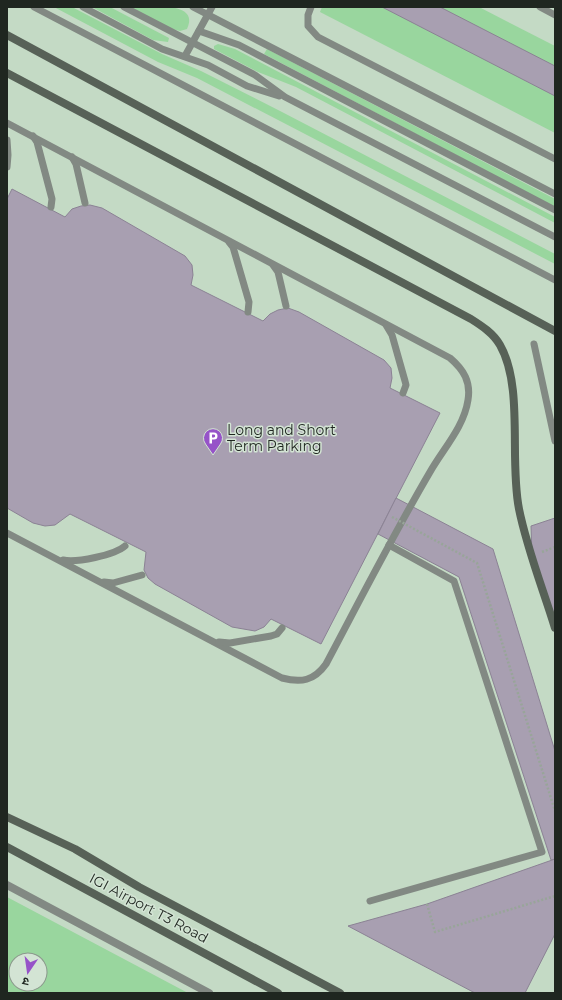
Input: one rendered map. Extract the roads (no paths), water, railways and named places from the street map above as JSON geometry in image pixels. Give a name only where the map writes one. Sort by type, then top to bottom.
[{"type":"main road","points":[[7,35],[544,324],[555,332]]},
{"type":"main road","points":[[7,73],[471,319],[488,330],[500,344],[506,358],[511,377],[515,479],[519,509],[555,628]]},
{"type":"main road","points":[[7,817],[75,849],[153,894],[340,993]]},
{"type":"main road","name":"IGI Airport T3 Road","points":[[7,847],[278,993]]},
{"type":"street","points":[[7,885],[209,993]]},
{"type":"lane","points":[[34,7],[555,280]]},
{"type":"lane","points":[[83,7],[162,49],[208,65],[247,86],[285,97]]},
{"type":"lane","points":[[124,7],[255,75],[285,97],[555,238]]},
{"type":"lane","points":[[193,7],[384,104],[555,194]]},
{"type":"lane","points":[[185,56],[212,7]]},
{"type":"lane","points":[[311,7],[308,15],[308,26],[318,37],[555,159]]},
{"type":"lane","points":[[540,7],[555,15]]},
{"type":"lane","points":[[198,31],[239,45],[555,210]]},
{"type":"lane","points":[[7,123],[450,358],[465,373],[469,390],[466,408],[451,439],[430,471],[326,664],[313,678],[293,681],[282,678],[7,533]]},
{"type":"lane","points":[[32,136],[37,142],[52,199],[51,207]]},
{"type":"lane","points":[[7,140],[7,167]]},
{"type":"lane","points":[[71,157],[76,164],[85,203]]},
{"type":"lane","points":[[228,240],[233,247],[249,302],[248,312]]},
{"type":"lane","points":[[272,264],[278,272],[286,306]]},
{"type":"lane","points":[[383,322],[392,335],[405,381],[406,385],[403,393]]},
{"type":"lane","points":[[534,344],[555,441]]},
{"type":"lane","points":[[56,558],[74,561],[117,552],[126,546]]},
{"type":"lane","points":[[370,901],[542,852],[454,581],[389,546]]},
{"type":"lane","points":[[97,580],[113,583],[142,575]]},
{"type":"lane","points":[[212,640],[230,643],[271,636],[277,634],[282,628]]},
{"type":"place","name":"Long and Short Term Parking","points":[[213,455]]}]
